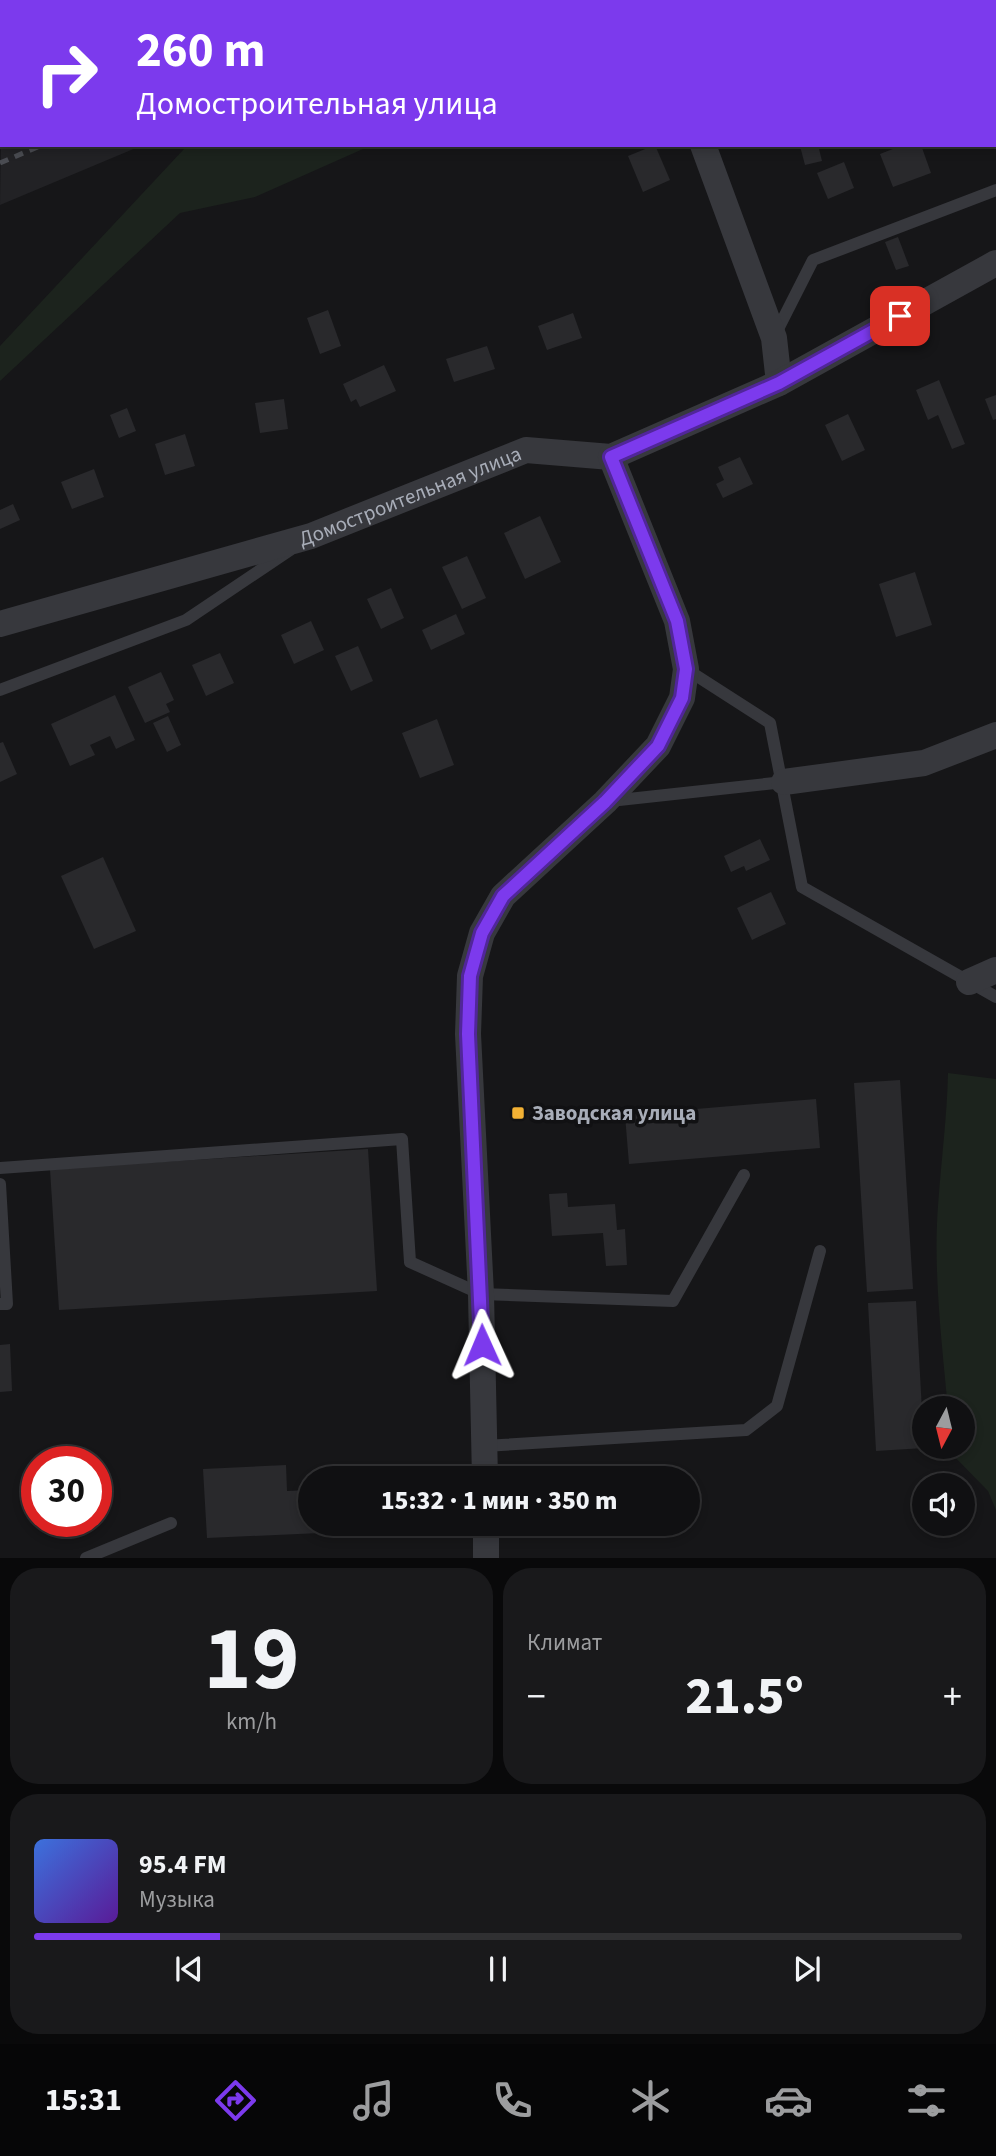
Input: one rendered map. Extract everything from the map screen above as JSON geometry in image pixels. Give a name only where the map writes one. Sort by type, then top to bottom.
[{"type":"street","points":[[705,147],[774,338],[779,383]]},
{"type":"street","name":"Домостроительная улица","points":[[0,624],[311,536],[526,450],[611,457],[779,383],[996,263]]},
{"type":"street","points":[[485,1466],[481,1294],[468,1034],[470,976],[482,933],[503,896],[605,802],[665,734],[682,698],[686,669],[677,621],[611,457]]},
{"type":"street","points":[[784,782],[924,763],[996,735]]},
{"type":"street","points":[[969,982],[996,970]]},
{"type":"street","points":[[486,1536],[486,1558]]},
{"type":"lane","points":[[774,338],[813,260],[996,190]]},
{"type":"lane","points":[[0,690],[187,620],[311,536]]},
{"type":"lane","points":[[686,669],[770,723],[784,782],[802,887],[996,997]]},
{"type":"lane","points":[[605,802],[784,782]]},
{"type":"lane","points":[[0,1168],[402,1139],[410,1262],[481,1294],[673,1301],[744,1175]]},
{"type":"lane","points":[[0,1184],[7,1304],[0,1304]]},
{"type":"lane","points":[[484,1446],[746,1430],[777,1406],[820,1251]]},
{"type":"lane","points":[[86,1558],[171,1523]]},
{"type":"shaded area","points":[[1,147],[138,147],[0,205]]},
{"type":"shaded area","points":[[368,147],[255,197],[180,213],[0,381],[0,346],[184,149]]},
{"type":"shaded area","points":[[948,1073],[996,1079],[996,1510],[988,1491],[975,1478],[975,1473],[970,1473],[958,1460],[975,1460],[975,1396],[947,1396],[937,1256]]},
{"type":"building","points":[[656,147],[670,180],[643,192],[628,156]]},
{"type":"building","points":[[800,147],[818,147],[822,161],[805,165]]},
{"type":"building","points":[[898,147],[922,147],[931,173],[893,187],[880,154]]},
{"type":"building","points":[[844,162],[854,188],[828,199],[817,173]]},
{"type":"building","points":[[898,237],[909,266],[896,270],[885,242]]},
{"type":"building","points":[[328,310],[341,346],[320,354],[307,318]]},
{"type":"building","points":[[573,313],[582,338],[547,350],[538,326]]},
{"type":"building","points":[[487,346],[495,369],[454,382],[446,359]]},
{"type":"building","points":[[384,365],[396,391],[360,407],[356,399],[351,402],[343,384]]},
{"type":"building","points":[[939,380],[965,444],[952,449],[938,415],[928,420],[916,390]]},
{"type":"building","points":[[996,395],[996,419],[993,420],[985,399]]},
{"type":"building","points":[[284,399],[288,429],[260,433],[255,403]]},
{"type":"building","points":[[127,408],[136,431],[119,438],[110,415]]},
{"type":"building","points":[[848,414],[865,450],[842,461],[825,425]]},
{"type":"building","points":[[185,434],[195,466],[165,475],[155,444]]},
{"type":"building","points":[[740,457],[753,484],[723,498],[716,484],[724,480],[718,467]]},
{"type":"building","points":[[94,469],[104,497],[72,509],[61,482]]},
{"type":"building","points":[[13,504],[20,520],[0,529],[0,510]]},
{"type":"building","points":[[540,516],[561,562],[525,579],[504,533]]},
{"type":"building","points":[[467,556],[486,598],[462,609],[442,567]]},
{"type":"building","points":[[915,572],[932,625],[896,637],[879,584]]},
{"type":"building","points":[[391,588],[404,618],[381,629],[367,599]]},
{"type":"building","points":[[456,614],[465,634],[431,650],[422,630]]},
{"type":"building","points":[[311,621],[324,650],[294,664],[281,635]]},
{"type":"building","points":[[358,646],[373,681],[351,691],[335,656]]},
{"type":"building","points":[[220,653],[234,683],[206,696],[192,665]]},
{"type":"building","points":[[161,672],[174,700],[166,704],[170,712],[145,723],[128,687]]},
{"type":"building","points":[[115,695],[135,740],[116,749],[110,736],[90,745],[95,755],[70,766],[51,724]]},
{"type":"building","points":[[168,716],[181,745],[167,752],[153,723]]},
{"type":"building","points":[[437,719],[454,765],[420,778],[402,733]]},
{"type":"building","points":[[3,742],[17,774],[0,782],[0,743]]},
{"type":"building","points":[[760,839],[770,860],[746,871],[744,866],[731,872],[724,856]]},
{"type":"building","points":[[103,857],[136,931],[94,949],[61,876]]},
{"type":"building","points":[[771,892],[786,924],[752,940],[737,908]]},
{"type":"building","points":[[900,1080],[913,1289],[867,1292],[854,1083]]},
{"type":"building","points":[[816,1099],[820,1148],[629,1164],[625,1115]]},
{"type":"building","points":[[368,1149],[377,1291],[59,1310],[50,1169]]},
{"type":"building","points":[[567,1193],[568,1207],[615,1204],[617,1230],[625,1229],[627,1265],[606,1266],[603,1233],[552,1236],[549,1194]]},
{"type":"building","points":[[916,1301],[921,1396],[912,1396],[912,1449],[876,1451],[868,1303]]},
{"type":"building","points":[[10,1344],[12,1391],[0,1392],[0,1345]]},
{"type":"building","points":[[286,1465],[287,1491],[298,1491],[298,1534],[207,1538],[203,1469]]},
{"type":"railway","points":[[0,163],[37,147]]},
{"type":"place","name":"Заводская улица","points":[[518,1113]]},
{"type":"route","points":[[482,1345],[468,1034],[470,976],[482,933],[503,896],[605,802],[658,746],[672,723],[682,698],[686,669],[677,621],[611,457],[779,383],[900,316]]}]
